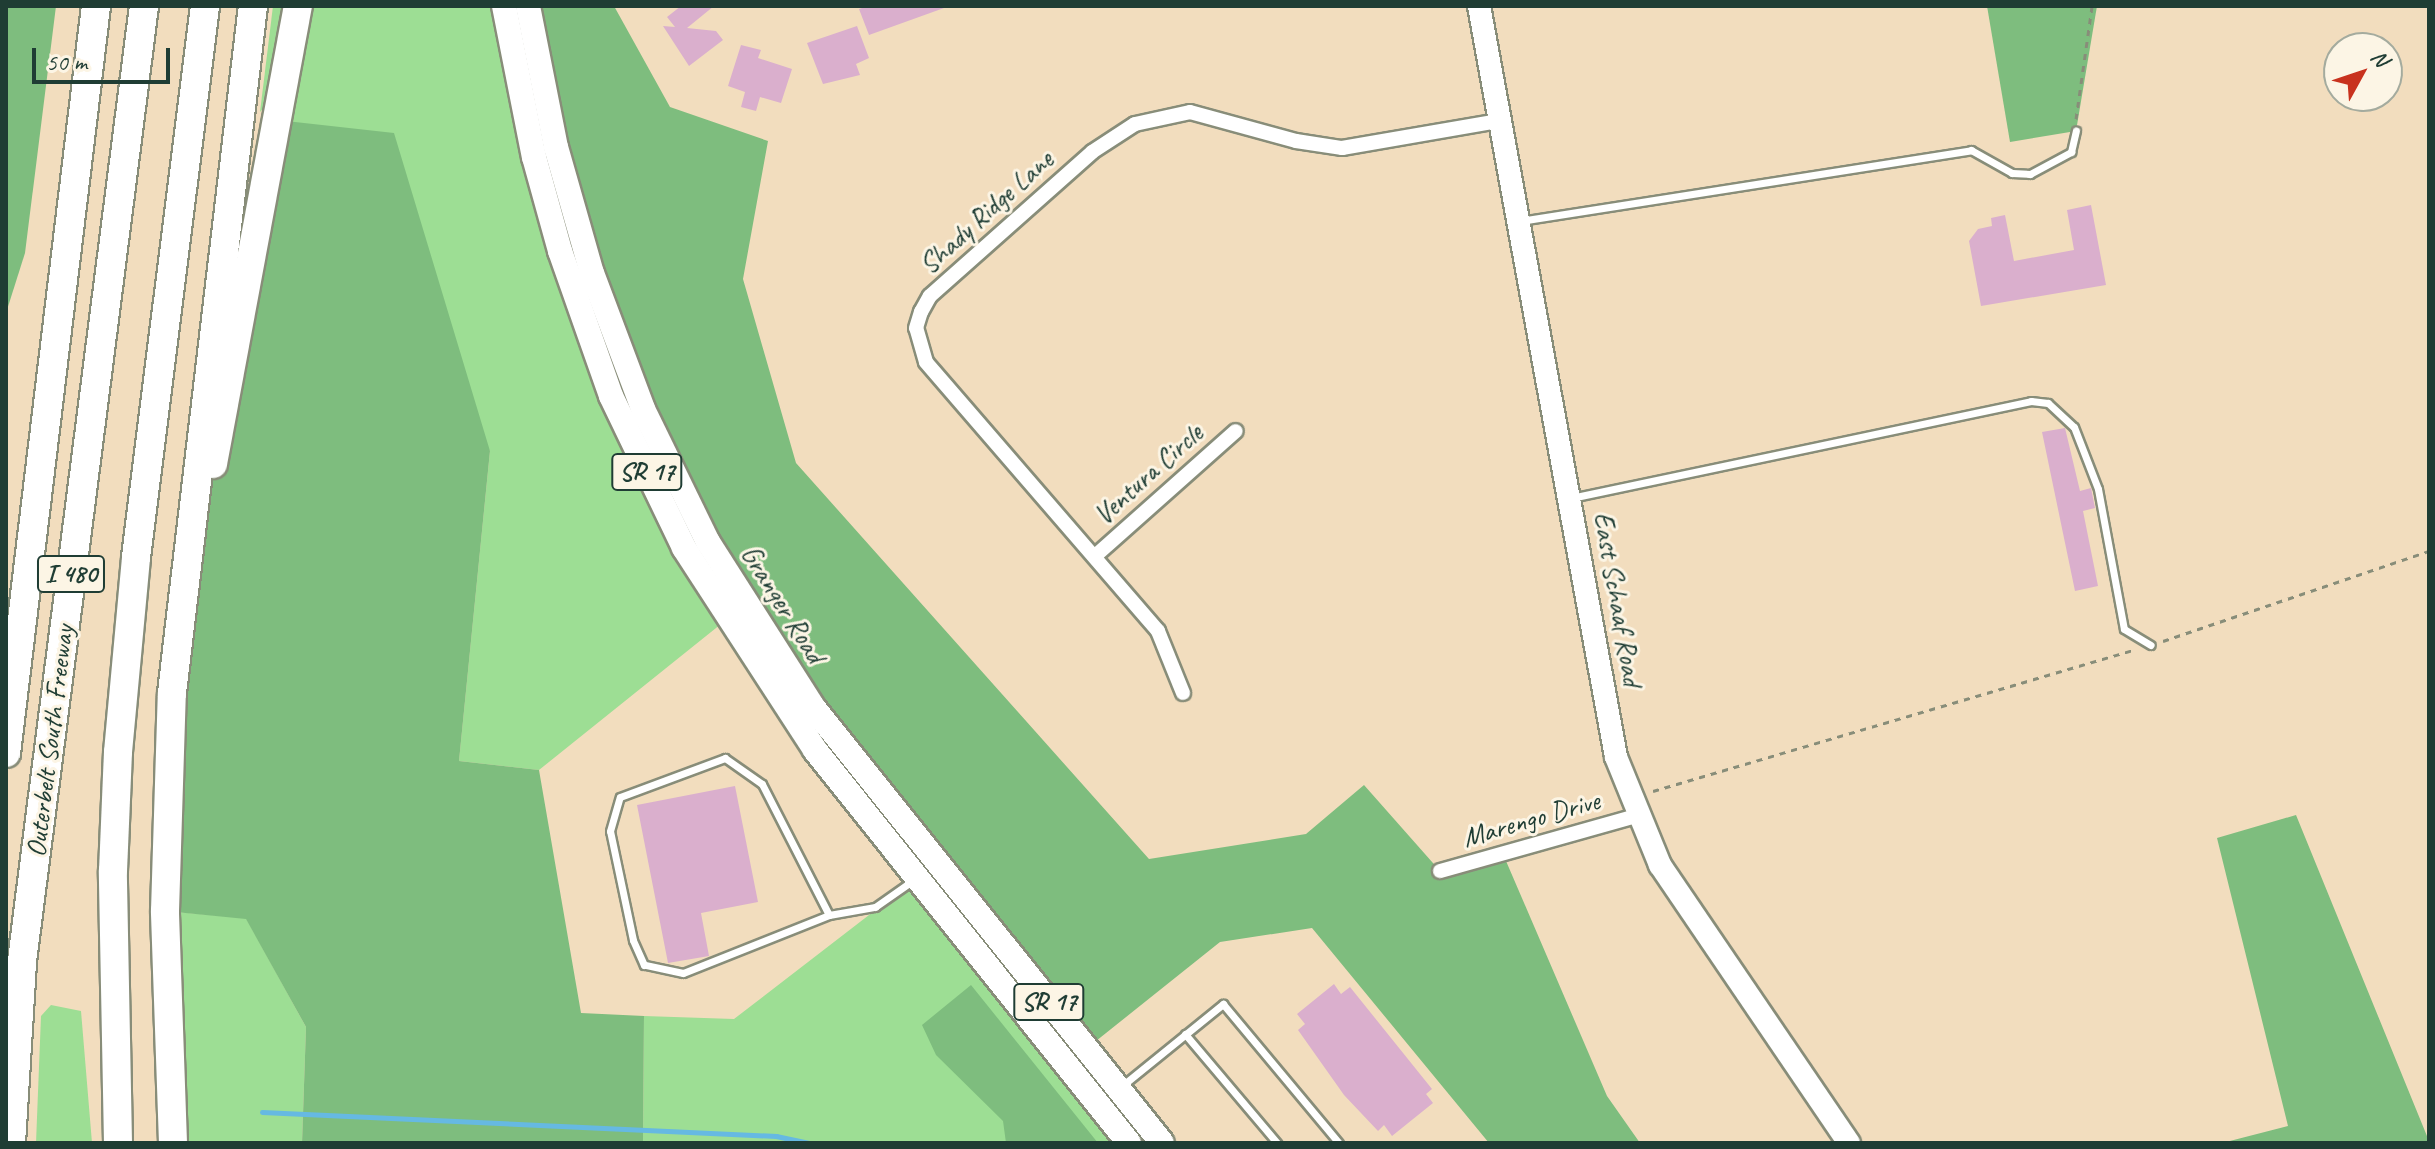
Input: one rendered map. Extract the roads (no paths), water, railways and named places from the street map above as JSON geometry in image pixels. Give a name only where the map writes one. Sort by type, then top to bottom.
[{"type":"highway","points":[[6,753],[96,6]]},
{"type":"highway","name":"Outerbelt South Freeway","points":[[11,1143],[22,961],[144,6]]},
{"type":"highway","name":"I 480","points":[[118,1143],[113,871],[118,752],[136,557],[205,6]]},
{"type":"highway","points":[[173,1143],[165,911],[172,693],[253,6]]},
{"type":"highway","points":[[172,693],[298,6]]},
{"type":"main road","name":"Granger Road","points":[[504,6],[534,157],[560,251],[639,457],[684,548],[767,683],[917,878],[1129,1143]]},
{"type":"main road","name":"Granger Road","points":[[528,6],[556,147],[592,273],[643,409],[677,480],[788,670],[935,861],[1162,1143]]},
{"type":"main road","points":[[917,878],[935,861]]},
{"type":"street","name":"East Schaaf Road","points":[[1479,6],[1616,757],[1633,807],[1683,901],[1849,1143]]},
{"type":"street","name":"Shady Ridge Lane","points":[[1183,693],[1167,645],[1095,556],[926,362],[916,328],[930,296],[1111,137],[1166,114],[1219,117],[1296,141],[1342,148],[1498,121]]},
{"type":"street","name":"Ventura Circle","points":[[1095,556],[1236,431]]},
{"type":"street","name":"Marengo Drive","points":[[1440,871],[1633,807]]},
{"type":"lane","points":[[1518,221],[1971,150],[2012,173],[2030,174],[2071,152],[2076,131]]},
{"type":"lane","points":[[1569,499],[2031,401],[2048,403],[2074,427],[2098,489],[2124,629],[2151,645]]},
{"type":"lane","points":[[829,915],[762,784],[725,758],[620,797],[610,831],[633,940],[644,965],[683,973],[829,915],[875,907],[917,878]]},
{"type":"lane","points":[[1118,1089],[1223,1004],[1339,1143]]},
{"type":"lane","points":[[1185,1034],[1277,1143]]},
{"type":"waterway","points":[[262,1112],[776,1136],[810,1143]]}]
